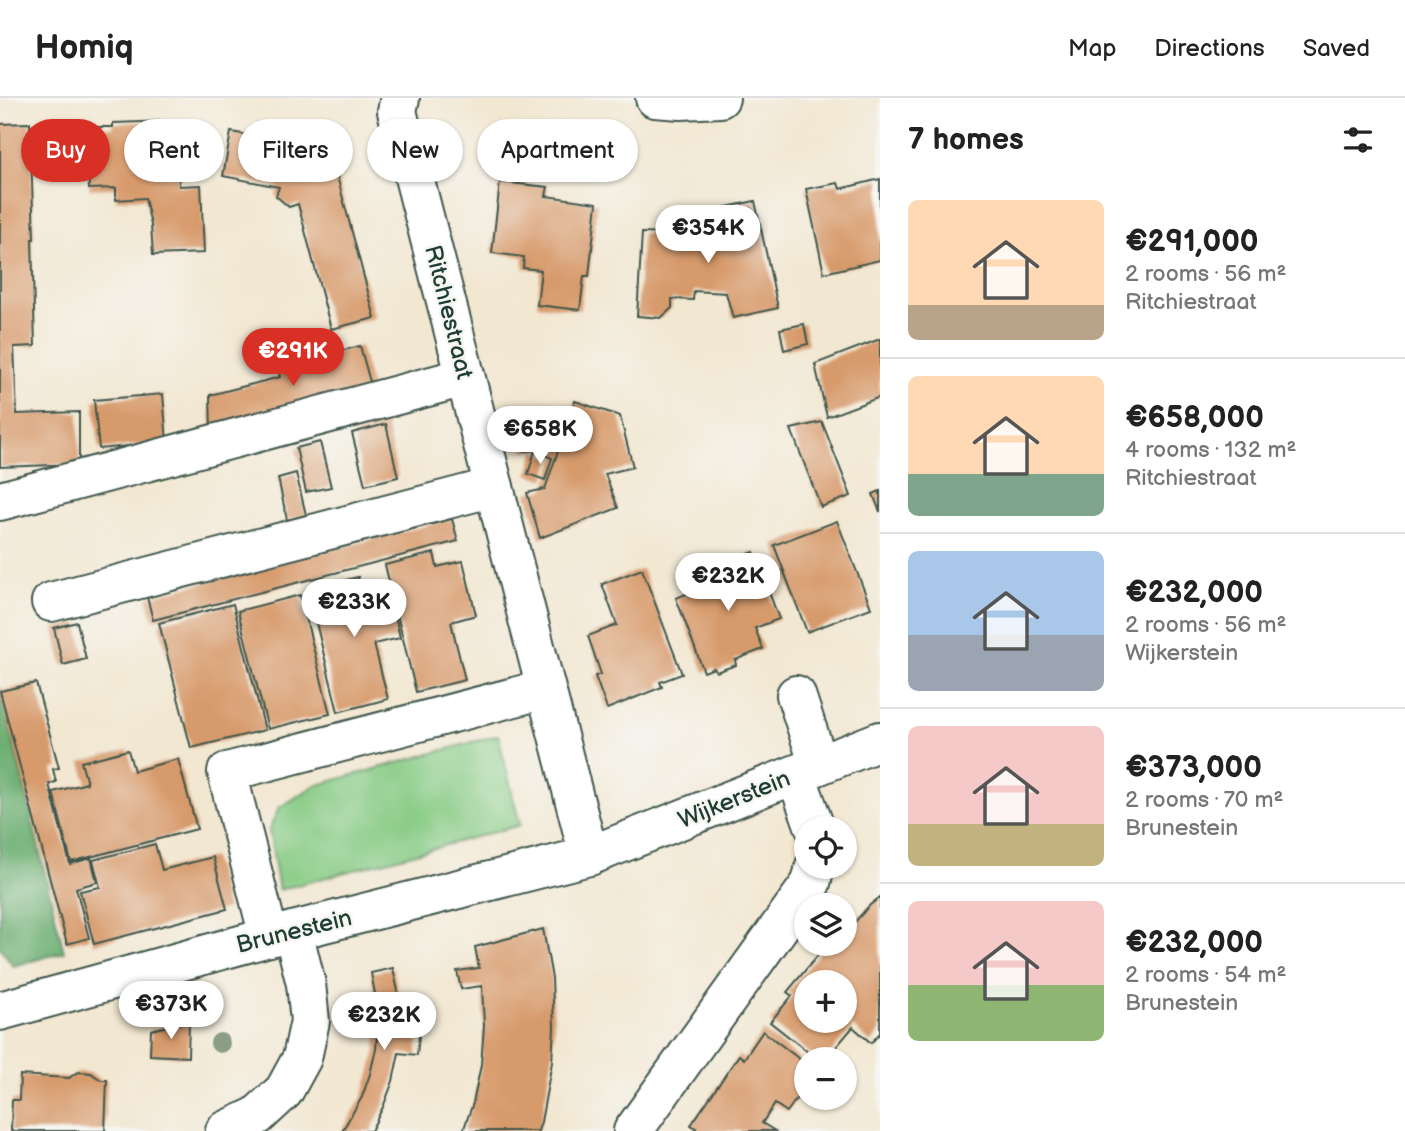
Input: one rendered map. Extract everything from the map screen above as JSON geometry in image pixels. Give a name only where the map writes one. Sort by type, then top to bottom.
[{"type":"street","name":"Ritchiestraat","points":[[400,98],[397,111],[589,856]]},
{"type":"street","points":[[655,98],[720,98]]},
{"type":"street","points":[[0,501],[465,377]]},
{"type":"street","points":[[51,602],[494,487]]},
{"type":"street","points":[[225,1131],[257,1116],[284,1091],[302,1058],[310,1021],[306,984],[281,934],[227,772],[545,689]]},
{"type":"street","points":[[796,695],[813,816]]},
{"type":"street","name":"Wijkerstein","points":[[589,856],[880,741]]},
{"type":"street","name":"Brunestein","points":[[0,1011],[281,934],[589,856]]},
{"type":"street","points":[[633,1131],[812,879]]},
{"type":"green space","points":[[0,688],[64,952],[13,966],[0,947]]},
{"type":"green space","points":[[498,735],[520,825],[279,890],[269,830],[279,808],[314,786]]},
{"type":"building","points":[[21,123],[21,182],[32,182],[35,346],[14,347],[17,414],[79,412],[79,464],[0,467],[0,124]]},
{"type":"building","points":[[113,123],[124,123],[124,182],[179,182],[179,186],[201,185],[204,253],[153,255],[151,225],[145,198],[116,200],[116,188],[89,189],[89,182],[110,182],[110,127],[113,127]]},
{"type":"building","points":[[231,132],[238,133],[238,179],[224,176]]},
{"type":"building","points":[[880,179],[880,260],[824,273],[806,189],[838,183],[840,189]]},
{"type":"building","points":[[254,182],[339,182],[375,318],[331,329],[298,204],[289,207],[276,196],[279,187]]},
{"type":"building","points":[[500,182],[548,187],[546,196],[597,203],[589,276],[584,276],[580,310],[537,305],[541,270],[523,268],[524,257],[492,253]]},
{"type":"building","points":[[755,201],[778,308],[733,318],[726,293],[694,291],[693,300],[672,299],[672,308],[661,318],[637,316],[642,233],[668,234],[672,227],[690,228],[692,236],[697,236],[697,243],[716,245],[708,211]]},
{"type":"building","points":[[804,324],[808,344],[784,350],[780,329]]},
{"type":"building","points":[[880,339],[880,397],[827,417],[815,364]]},
{"type":"building","points":[[360,346],[372,389],[211,430],[210,395],[280,377],[278,367]]},
{"type":"building","points":[[163,394],[167,442],[99,449],[94,400]]},
{"type":"building","points":[[575,401],[620,416],[633,467],[605,474],[618,508],[540,538],[527,493],[545,489]]},
{"type":"building","points":[[822,422],[851,496],[821,507],[791,429]]},
{"type":"building","points":[[386,424],[398,477],[365,485],[352,433]]},
{"type":"building","points":[[553,425],[555,448],[525,451],[523,428]]},
{"type":"building","points":[[320,442],[331,487],[306,492],[296,448]]},
{"type":"building","points":[[535,451],[552,458],[545,480],[528,474]]},
{"type":"building","points":[[296,473],[306,515],[287,520],[278,478]]},
{"type":"building","points":[[880,491],[880,512],[873,494]]},
{"type":"building","points":[[452,519],[458,541],[153,620],[147,597]]},
{"type":"building","points":[[837,521],[871,608],[807,632],[774,545]]},
{"type":"building","points":[[754,552],[779,619],[755,628],[763,649],[735,660],[736,665],[716,672],[714,668],[704,672],[676,598],[704,587],[699,573]]},
{"type":"building","points":[[434,553],[437,567],[463,561],[476,615],[451,622],[465,680],[416,692],[385,565]]},
{"type":"building","points":[[642,569],[682,674],[660,682],[662,687],[607,709],[595,676],[601,674],[588,636],[617,625],[602,584]]},
{"type":"building","points":[[358,577],[361,591],[388,584],[400,638],[374,644],[388,699],[338,712],[308,590]]},
{"type":"building","points":[[300,595],[330,714],[268,729],[238,611]]},
{"type":"building","points":[[233,604],[265,730],[191,748],[159,623]]},
{"type":"building","points":[[77,622],[86,659],[63,665],[54,628]]},
{"type":"building","points":[[36,683],[59,768],[53,769],[56,782],[49,784],[70,864],[91,858],[97,882],[76,888],[89,938],[67,944],[0,691]]},
{"type":"building","points":[[128,750],[134,771],[178,759],[197,829],[71,862],[53,792],[87,783],[81,762]]},
{"type":"building","points":[[155,844],[162,870],[213,857],[227,909],[94,944],[80,891],[100,887],[93,860]]},
{"type":"building","points":[[880,897],[880,1033],[871,1043],[857,1031],[857,970],[805,970],[817,956],[857,956],[857,920]]},
{"type":"building","points":[[543,929],[552,978],[554,1027],[552,1062],[538,1131],[463,1131],[473,1103],[481,1065],[484,1026],[482,986],[461,989],[457,971],[479,968],[475,947]]},
{"type":"building","points":[[393,968],[401,1024],[420,1025],[417,1055],[399,1053],[393,1081],[371,1131],[342,1131],[362,1097],[376,1049],[378,1024],[371,973]]},
{"type":"building","points":[[794,984],[794,1033],[848,1033],[836,1047],[802,1047],[770,1022],[792,996],[787,992]]},
{"type":"building","points":[[189,1021],[188,1057],[150,1055],[151,1030]]},
{"type":"building","points":[[763,1031],[794,1055],[794,1102],[787,1112],[775,1104],[762,1123],[775,1131],[694,1131],[696,1128],[691,1125],[739,1055],[744,1059]]},
{"type":"building","points":[[81,1072],[107,1080],[105,1131],[11,1131],[12,1100],[19,1100],[20,1075],[69,1078]]}]
